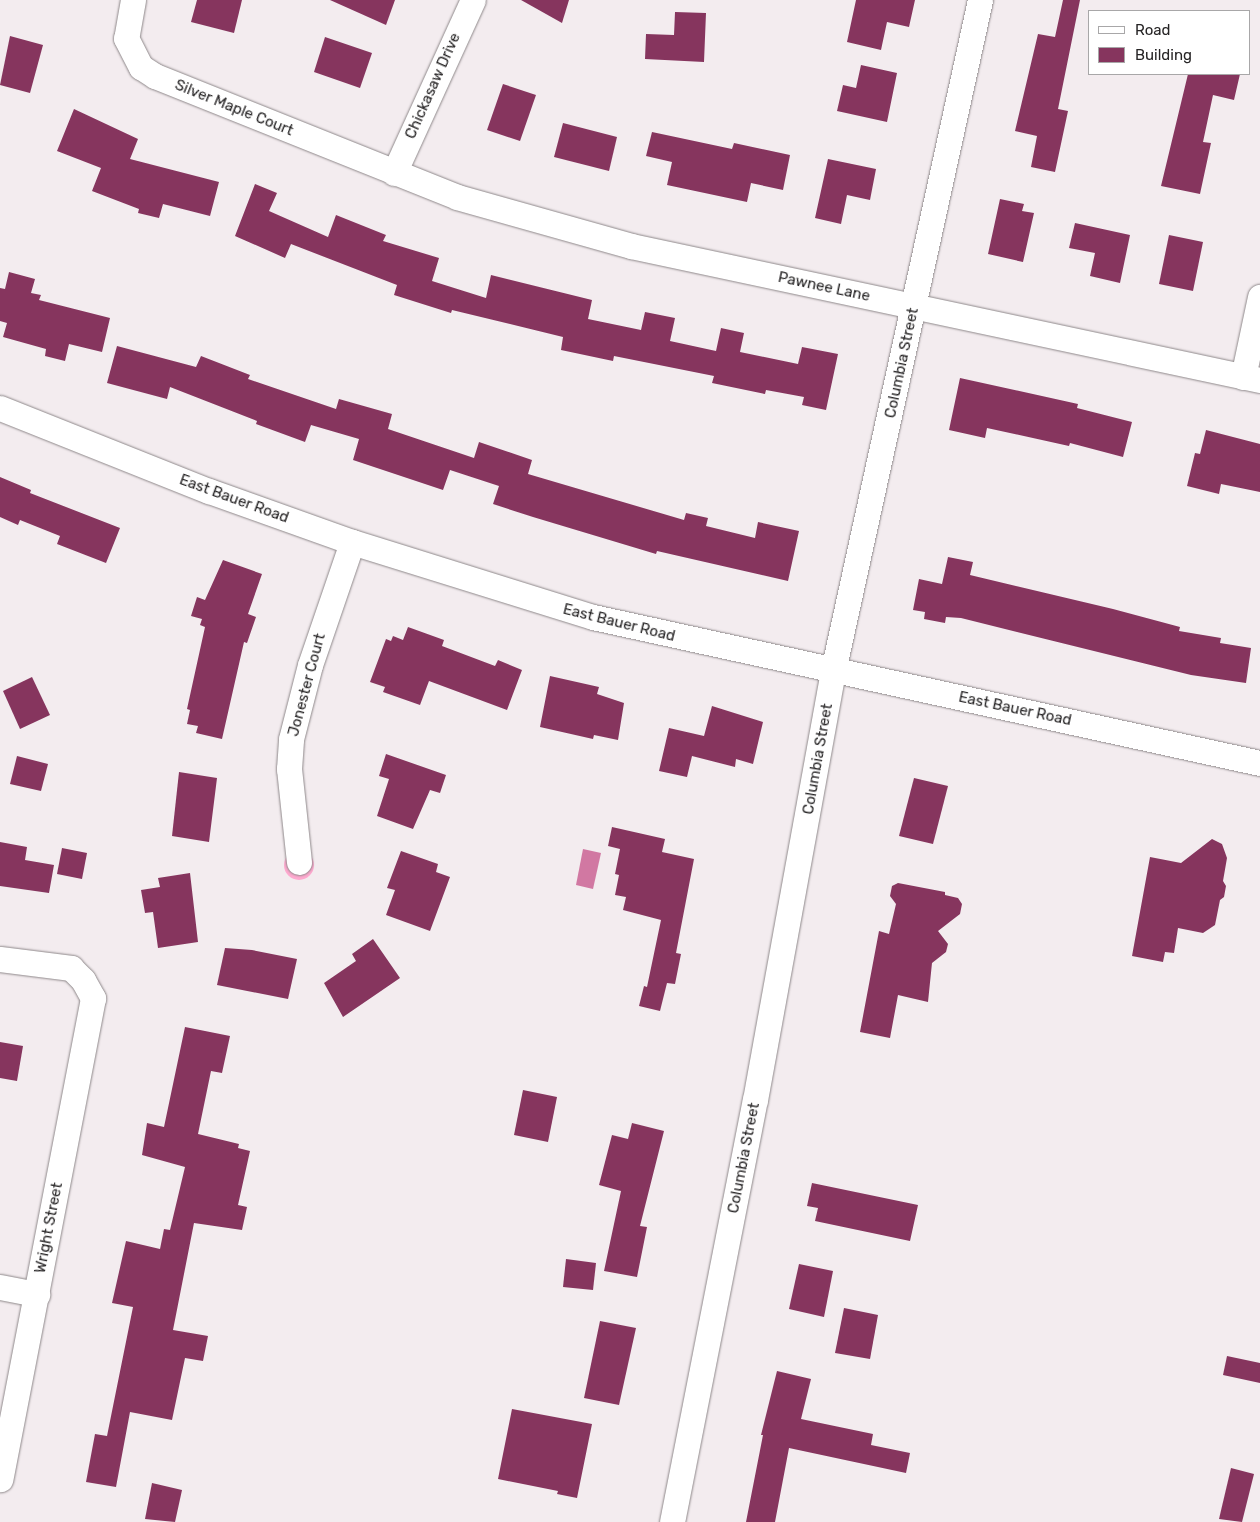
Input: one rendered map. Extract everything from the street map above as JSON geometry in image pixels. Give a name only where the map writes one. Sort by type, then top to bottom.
[{"type":"street","name":"Silver Maple Court","points":[[133,0],[126,38],[141,68],[155,76],[394,173]]},
{"type":"street","name":"Chickasaw Drive","points":[[394,173],[473,0]]},
{"type":"street","name":"Columbia Street","points":[[672,1522],[755,1100],[833,671],[980,0]]},
{"type":"street","name":"Pawnee Lane","points":[[394,173],[476,203],[563,229],[1251,378]]},
{"type":"street","points":[[1251,378],[1260,297]]},
{"type":"street","name":"East Bauer Road","points":[[0,408],[209,491],[352,542],[592,617],[1260,763]]},
{"type":"street","name":"Jonester Court","points":[[299,862],[289,769],[291,738],[310,665],[352,542]]},
{"type":"street","name":"Wright Street","points":[[0,959],[53,964],[71,968],[83,980],[92,998],[37,1294],[0,1478]]},
{"type":"street","points":[[0,1288],[37,1294]]},
{"type":"shaded area","points":[[583,849],[601,853],[593,889],[576,885]]},
{"type":"shaded area","points":[[299,850],[310,854],[314,865],[310,876],[299,880],[288,876],[284,865],[288,854]]},
{"type":"building","points":[[197,0],[242,0],[234,33],[191,22]]},
{"type":"building","points":[[330,0],[395,0],[386,25]]},
{"type":"building","points":[[521,0],[569,0],[562,23]]},
{"type":"building","points":[[856,0],[915,0],[909,27],[887,22],[881,50],[847,42]]},
{"type":"building","points":[[1063,0],[1080,0],[1058,109],[1068,111],[1055,172],[1031,167],[1037,136],[1015,131],[1038,34],[1055,37]]},
{"type":"building","points":[[675,12],[706,13],[704,62],[645,59],[646,34],[674,35]]},
{"type":"building","points":[[10,36],[43,45],[30,93],[0,85]]},
{"type":"building","points":[[325,37],[372,53],[360,88],[314,72]]},
{"type":"building","points":[[861,65],[897,73],[887,122],[837,111],[843,85],[856,88]]},
{"type":"building","points":[[1188,75],[1240,75],[1234,100],[1213,95],[1203,142],[1211,143],[1200,194],[1161,186]]},
{"type":"building","points":[[503,84],[536,95],[520,141],[487,130]]},
{"type":"building","points":[[74,109],[138,139],[130,159],[219,182],[210,216],[163,204],[159,218],[138,213],[139,209],[92,191],[101,168],[57,151]]},
{"type":"building","points":[[563,123],[617,137],[609,171],[554,157]]},
{"type":"building","points":[[652,132],[732,149],[734,143],[790,155],[783,190],[751,183],[747,202],[667,185],[672,162],[646,156]]},
{"type":"building","points":[[828,159],[876,169],[870,200],[847,195],[841,224],[815,218]]},
{"type":"building","points":[[255,184],[277,193],[269,211],[328,237],[336,215],[386,235],[383,241],[439,258],[432,281],[486,298],[491,275],[592,300],[588,319],[641,330],[645,312],[675,318],[670,341],[716,351],[721,328],[744,333],[740,352],[798,364],[802,347],[838,354],[826,410],[802,405],[804,397],[766,390],[765,394],[712,383],[714,376],[614,356],[613,361],[561,350],[563,337],[452,310],[451,313],[394,295],[397,285],[291,244],[285,258],[235,236]]},
{"type":"building","points":[[1000,199],[1024,204],[1022,211],[1034,213],[1023,262],[988,254]]},
{"type":"building","points":[[1075,223],[1130,235],[1120,283],[1090,276],[1095,253],[1069,248]]},
{"type":"building","points":[[1169,235],[1203,242],[1193,291],[1159,284]]},
{"type":"building","points":[[9,272],[35,279],[31,293],[41,295],[39,300],[110,318],[102,352],[69,344],[65,361],[45,356],[46,349],[3,337],[7,323],[0,321],[0,288],[5,289]]},
{"type":"building","points":[[117,346],[196,367],[201,356],[250,375],[248,379],[336,409],[339,399],[392,414],[388,429],[474,458],[479,442],[532,460],[528,474],[684,520],[686,513],[708,518],[706,526],[755,538],[758,522],[799,531],[788,581],[657,551],[656,554],[493,504],[499,486],[450,470],[443,490],[353,460],[359,439],[311,425],[305,442],[256,424],[257,421],[170,387],[167,399],[107,383]]},
{"type":"building","points":[[960,378],[1078,404],[1077,408],[1132,422],[1123,457],[1070,443],[1069,446],[987,428],[985,438],[949,430]]},
{"type":"building","points":[[1206,430],[1260,444],[1260,492],[1221,484],[1219,494],[1187,486],[1195,453],[1200,454]]},
{"type":"building","points":[[0,477],[31,490],[30,493],[120,528],[106,563],[57,544],[60,536],[20,520],[18,525],[0,517]]},
{"type":"building","points":[[948,557],[973,562],[970,575],[1113,609],[1180,627],[1179,631],[1221,638],[1220,643],[1251,648],[1246,683],[1191,675],[961,618],[946,617],[945,623],[924,619],[925,612],[913,610],[919,579],[942,584]]},
{"type":"building","points":[[223,560],[262,574],[248,614],[256,617],[247,643],[244,642],[222,739],[196,733],[198,726],[187,724],[190,710],[187,709],[205,627],[200,625],[202,619],[191,616],[197,597],[205,600]]},
{"type":"building","points":[[408,627],[444,640],[442,646],[495,666],[498,660],[522,670],[507,710],[429,681],[420,705],[383,692],[385,687],[370,682],[386,639],[391,641],[393,636],[403,640]]},
{"type":"building","points":[[550,676],[599,687],[597,694],[624,703],[618,740],[594,735],[593,739],[540,727]]},
{"type":"building","points":[[32,677],[50,715],[20,729],[3,691]]},
{"type":"building","points":[[712,706],[763,722],[753,764],[736,759],[735,767],[692,756],[687,777],[659,771],[669,728],[704,736]]},
{"type":"building","points":[[386,754],[446,775],[440,793],[430,790],[413,829],[377,816],[389,779],[379,776]]},
{"type":"building","points":[[17,756],[48,764],[41,791],[10,784]]},
{"type":"building","points":[[179,772],[217,778],[209,842],[172,836]]},
{"type":"building","points":[[914,778],[948,786],[933,844],[899,836]]},
{"type":"building","points":[[612,827],[665,839],[662,852],[694,859],[676,953],[681,954],[675,984],[667,983],[660,1011],[639,1006],[644,986],[647,987],[661,920],[623,910],[626,897],[615,895],[619,875],[615,874],[620,849],[608,846]]},
{"type":"building","points":[[1212,839],[1222,844],[1227,858],[1223,881],[1226,886],[1224,897],[1220,900],[1215,925],[1203,933],[1178,928],[1174,953],[1165,952],[1163,962],[1132,956],[1150,857],[1181,863]]},
{"type":"building","points":[[0,842],[27,847],[25,860],[54,865],[49,893],[0,886]]},
{"type":"building","points":[[62,848],[87,853],[82,879],[57,874]]},
{"type":"building","points":[[401,851],[438,864],[436,872],[450,877],[430,931],[386,915],[395,890],[387,888]]},
{"type":"building","points":[[190,873],[198,942],[158,948],[153,912],[145,913],[141,890],[160,887],[158,878]]},
{"type":"building","points":[[898,883],[945,892],[945,895],[958,898],[962,904],[960,914],[938,931],[948,944],[946,952],[932,963],[928,1002],[898,995],[890,1038],[860,1032],[879,931],[889,934],[896,904],[890,896],[892,886]]},
{"type":"building","points":[[373,939],[400,978],[343,1017],[324,983],[356,961],[352,954]]},
{"type":"building","points":[[225,948],[252,950],[297,959],[288,999],[217,985]]},
{"type":"building","points":[[185,1027],[230,1036],[222,1073],[211,1071],[198,1134],[239,1144],[238,1148],[250,1151],[238,1205],[247,1207],[242,1230],[194,1223],[173,1330],[208,1336],[203,1361],[185,1358],[172,1420],[130,1412],[116,1487],[86,1482],[95,1434],[107,1436],[133,1307],[112,1303],[126,1241],[160,1249],[164,1229],[170,1230],[185,1167],[142,1155],[147,1123],[164,1127]]},
{"type":"building","points":[[0,1042],[23,1046],[17,1081],[0,1078]]},
{"type":"building","points":[[523,1090],[557,1097],[548,1142],[514,1135]]},
{"type":"building","points":[[632,1123],[664,1131],[640,1226],[647,1227],[637,1277],[604,1271],[621,1191],[599,1185],[612,1135],[628,1139]]},
{"type":"building","points":[[812,1183],[918,1205],[910,1241],[815,1221],[818,1208],[807,1206]]},
{"type":"building","points":[[566,1259],[596,1263],[593,1290],[563,1287]]},
{"type":"building","points":[[799,1264],[833,1271],[824,1317],[789,1309]]},
{"type":"building","points":[[844,1308],[878,1315],[870,1359],[835,1353]]},
{"type":"building","points":[[600,1321],[636,1328],[619,1405],[584,1398]]},
{"type":"building","points":[[1227,1356],[1260,1363],[1260,1383],[1223,1375]]},
{"type":"building","points":[[777,1371],[811,1379],[801,1419],[873,1434],[871,1445],[910,1453],[906,1473],[789,1448],[775,1522],[746,1522],[763,1435],[761,1435]]},
{"type":"building","points":[[512,1409],[592,1424],[577,1498],[557,1494],[558,1491],[498,1479]]},
{"type":"building","points":[[1231,1468],[1254,1474],[1242,1522],[1219,1519]]},
{"type":"building","points":[[152,1483],[182,1490],[175,1522],[145,1519]]}]
